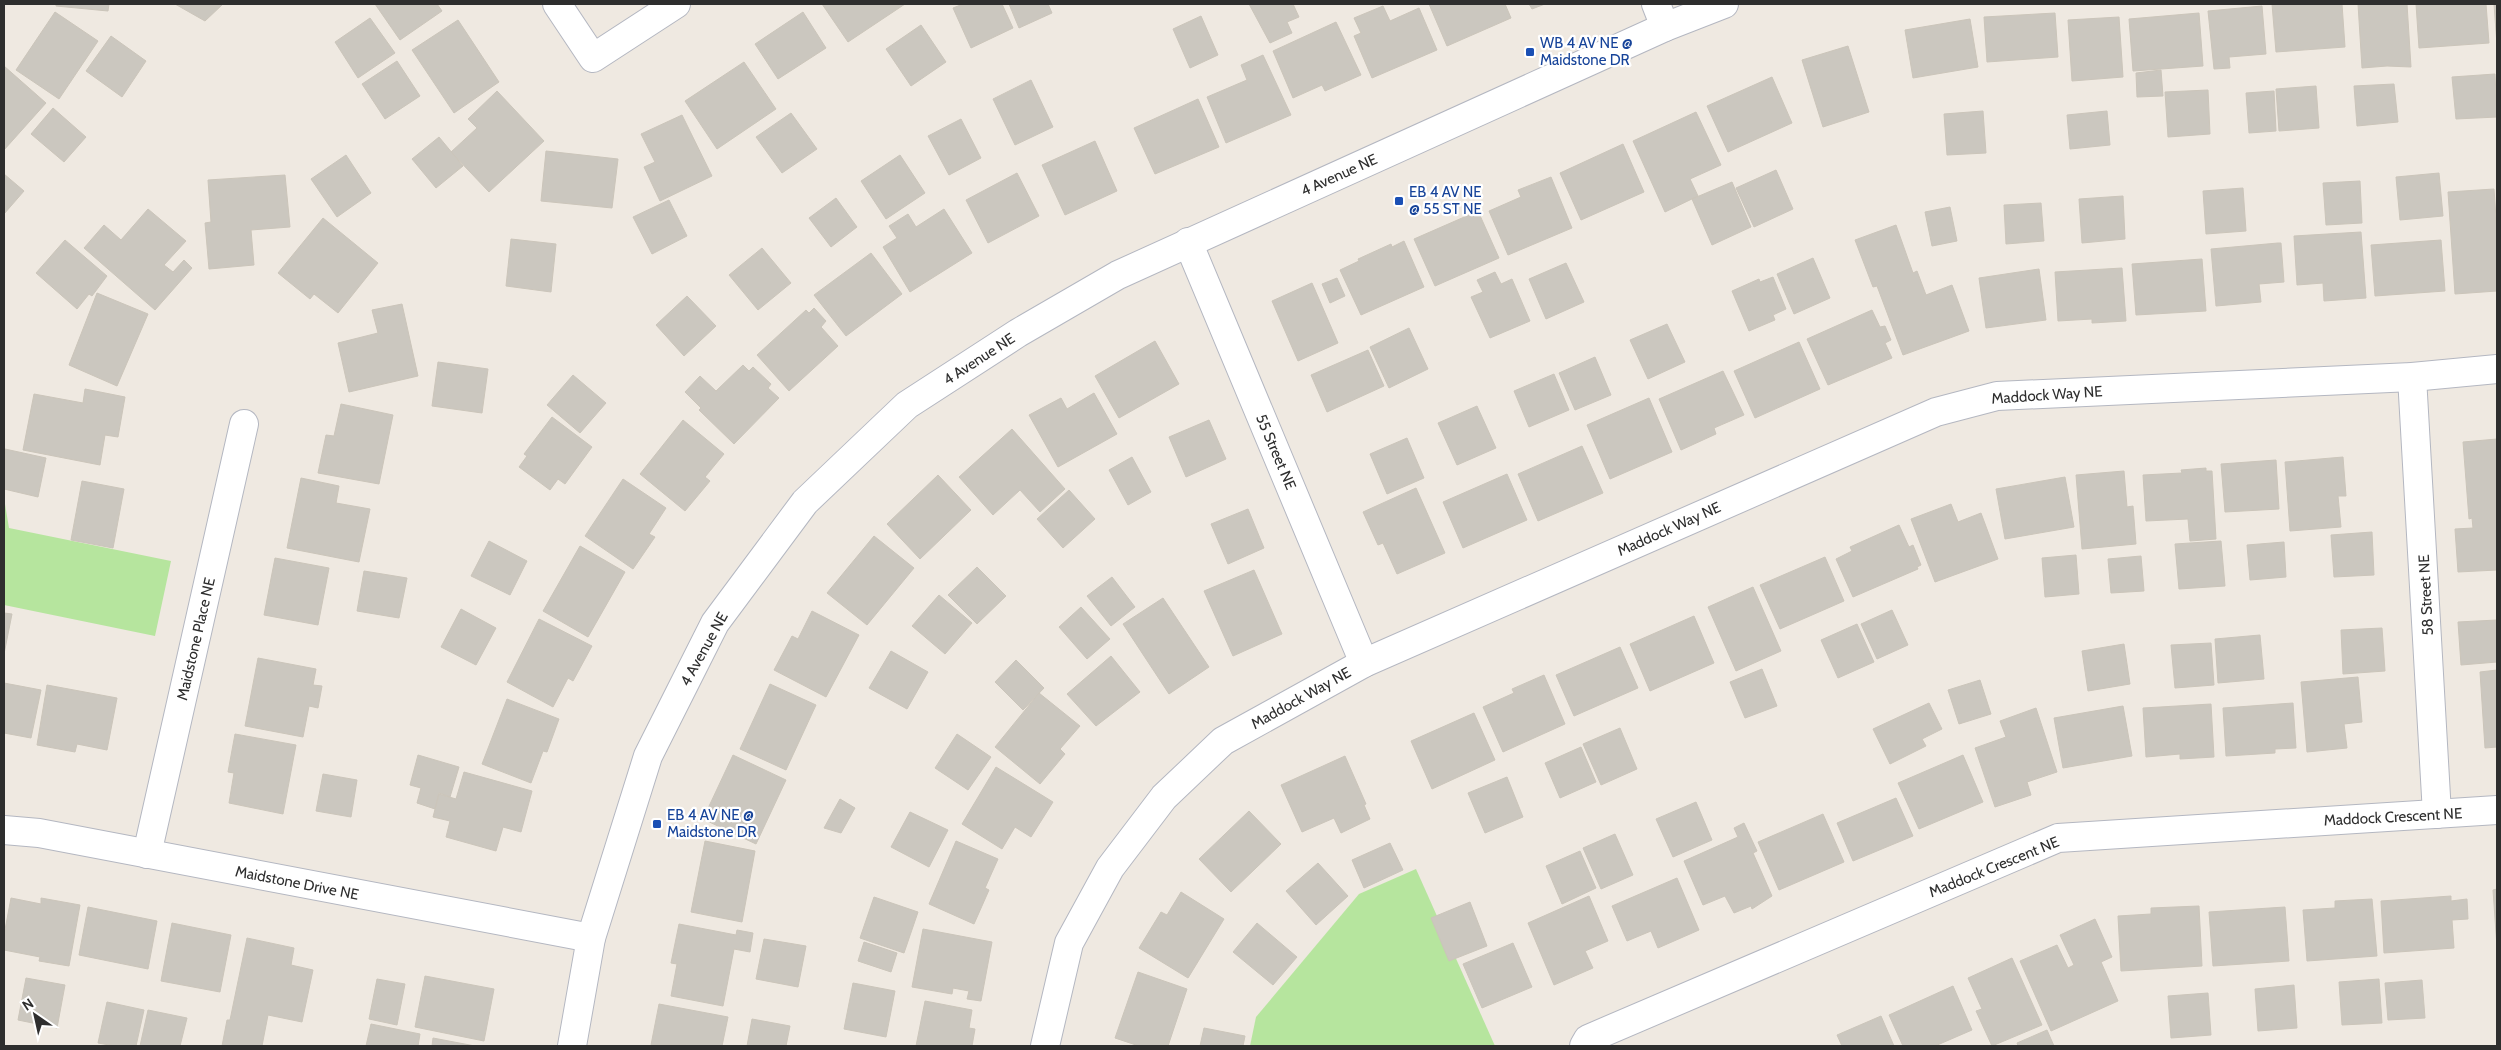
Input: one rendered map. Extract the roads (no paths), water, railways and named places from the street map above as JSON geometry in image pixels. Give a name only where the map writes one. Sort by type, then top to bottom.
[{"type":"street","points":[[557,4],[593,58],[676,4]]},
{"type":"street","name":"4 Avenue NE","points":[[572,1046],[590,938],[648,756],[715,623],[805,502],[908,405],[1043,318],[1118,275],[1661,15],[1724,4]]},
{"type":"street","name":"55 Street NE","points":[[1188,242],[1364,663]]},
{"type":"street","name":"Maddock Way NE","points":[[1046,1046],[1069,943],[1110,868],[1164,797],[1223,741],[1364,663],[1936,412],[1997,396],[2412,377],[2497,369]]},
{"type":"street","name":"58 Street NE","points":[[2412,377],[2437,814]]},
{"type":"street","name":"Maidstone Place NE","points":[[147,854],[244,424]]},
{"type":"street","name":"Maddock Crescent NE","points":[[1584,1046],[1588,1039],[2058,838],[2497,810]]},
{"type":"street","name":"Maidstone Drive NE","points":[[4,830],[39,833],[590,938]]},
{"type":"place","name":"WB 4 AV NE @ Maidstone DR","points":[[1530,52]]},
{"type":"place","name":"EB 4 AV NE @ 55 ST NE","points":[[1399,201]]},
{"type":"place","name":"EB 4 AV NE @ Maidstone DR","points":[[657,824]]}]
